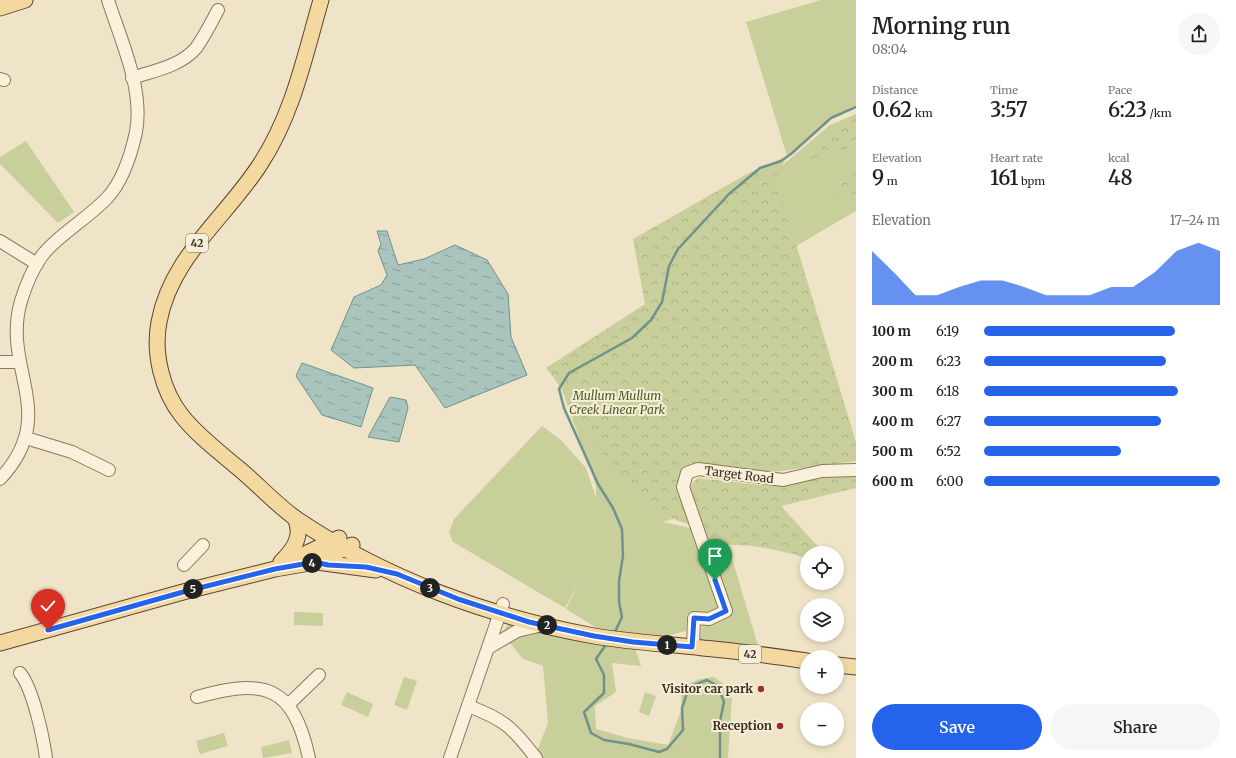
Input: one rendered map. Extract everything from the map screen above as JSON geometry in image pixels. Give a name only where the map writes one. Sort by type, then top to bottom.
[{"type":"main road","points":[[0,8],[25,0]]},
{"type":"main road","name":"42","points":[[321,0],[289,107],[279,131],[262,162],[243,189],[190,251],[170,285],[159,321],[158,353],[166,387],[181,415],[206,441],[295,518],[344,543],[397,574],[458,599],[542,618],[565,630]]},
{"type":"main road","name":"42","points":[[248,476],[344,543],[544,625],[594,636],[633,642],[692,647],[800,660]]},
{"type":"main road","points":[[275,569],[294,549],[299,526],[295,518]]},
{"type":"main road","points":[[275,569],[344,543]]},
{"type":"main road","points":[[315,562],[344,543]]},
{"type":"main road","points":[[0,643],[183,592],[275,569],[315,562],[328,565],[366,567],[397,574]]},
{"type":"main road","points":[[844,666],[856,667]]},
{"type":"street","points":[[0,479],[12,466],[26,438],[29,409],[19,362],[17,325],[20,303],[26,286],[45,252],[108,198],[119,182],[127,164],[136,131],[136,97],[132,78],[108,0]]},
{"type":"street","points":[[132,78],[173,65],[186,56],[195,48],[218,10]]},
{"type":"street","points":[[0,241],[37,264]]},
{"type":"street","points":[[0,362],[19,362]]},
{"type":"street","points":[[26,438],[72,452],[109,470]]},
{"type":"street","name":"Target Road","points":[[692,647],[694,618],[709,619],[726,611],[683,488],[687,473],[698,469],[782,480],[822,471],[856,470]]},
{"type":"street","points":[[184,565],[203,545]]},
{"type":"street","points":[[450,758],[501,608]]},
{"type":"street","points":[[488,648],[517,631],[544,625]]},
{"type":"street","points":[[20,673],[26,682],[42,734],[46,758]]},
{"type":"street","points":[[288,705],[319,675]]},
{"type":"street","points":[[197,697],[228,689],[248,687],[270,693],[288,705],[300,724],[309,758]]},
{"type":"street","points":[[468,706],[495,717],[508,725],[536,758]]},
{"type":"green space","points":[[821,0],[856,0],[856,105],[831,118],[787,156],[746,22]]},
{"type":"green space","name":"Mullum Mullum Creek Linear Park","points":[[856,114],[856,211],[796,246],[663,413],[689,513],[663,522],[726,538],[759,649],[700,641],[703,615],[687,614],[686,631],[666,636],[597,628],[566,609],[579,583],[565,608],[453,542],[449,533],[454,519],[542,426],[561,440],[586,468],[596,498],[596,485],[562,390],[656,321],[733,207],[830,125]]},
{"type":"green space","points":[[856,117],[856,145],[810,160],[809,147],[836,127]]},
{"type":"green space","points":[[26,141],[74,212],[58,223],[0,164],[0,157]]},
{"type":"green space","points":[[787,156],[776,178],[856,442],[856,461],[765,473],[687,469],[693,526],[673,519],[622,484],[554,378],[546,368],[645,304],[633,239],[747,174]]},
{"type":"green space","points":[[856,170],[856,209],[829,186],[849,172]]},
{"type":"green space","points":[[843,474],[856,474],[856,488],[781,506],[818,546],[800,546],[800,556],[772,549],[745,545],[720,545],[709,547],[687,490],[697,478],[760,485],[786,484]]},
{"type":"green space","points":[[294,612],[323,613],[323,626],[294,625]]},
{"type":"green space","points":[[511,620],[633,642],[641,666],[612,663],[616,692],[595,706],[596,729],[628,738],[668,745],[682,708],[680,687],[700,679],[714,677],[725,685],[732,697],[728,758],[542,758],[537,751],[548,723],[543,666],[523,659],[502,633]]},
{"type":"green space","points":[[404,677],[417,681],[407,710],[394,705]]},
{"type":"green space","points":[[347,692],[373,704],[368,717],[341,705]]},
{"type":"green space","points":[[645,692],[656,696],[649,716],[639,712]]},
{"type":"green space","points":[[224,733],[228,746],[200,754],[196,741]]},
{"type":"green space","points":[[289,740],[292,753],[263,758],[261,747]]},
{"type":"water","points":[[377,231],[387,231],[398,265],[424,259],[455,245],[487,260],[508,294],[511,337],[527,375],[445,408],[415,365],[354,368],[331,350],[354,297],[381,285],[387,275],[378,251],[381,244]]},
{"type":"water","points":[[302,363],[373,388],[361,427],[322,415],[296,376]]},
{"type":"water","points":[[390,397],[406,400],[408,408],[399,442],[368,437]]},
{"type":"waterway","points":[[614,634],[622,617],[619,602],[619,581],[623,556],[622,529],[613,508],[598,484],[564,408],[559,389],[569,373],[632,338],[651,320],[662,302],[669,266],[678,249],[729,194],[760,168],[781,161],[791,154],[831,118],[856,107]]},
{"type":"waterway","points":[[607,643],[596,659],[604,675],[604,693],[584,712],[591,733],[604,740],[629,744],[659,752],[667,749],[683,730],[682,708],[689,687],[707,680],[718,686],[724,702],[720,721],[720,758]]},
{"type":"place","name":"Visitor car park","points":[[761,689]]},
{"type":"place","name":"Reception","points":[[780,726]]},
{"type":"route","points":[[48,630],[183,592],[275,569],[315,562],[328,565],[366,567],[397,574],[458,599],[529,622],[594,636],[633,642],[692,647],[694,618],[709,619],[726,611],[715,580]]}]
